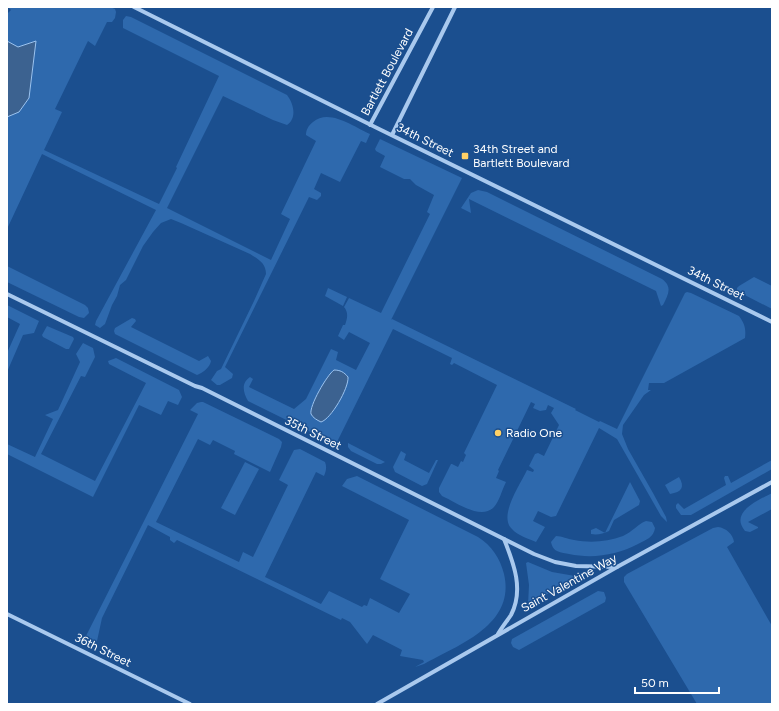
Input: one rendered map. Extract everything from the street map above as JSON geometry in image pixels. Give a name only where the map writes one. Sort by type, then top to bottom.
[{"type":"street","name":"34th Street","points":[[134,7],[370,125],[772,322]]},
{"type":"street","name":"Bartlett Boulevard","points":[[370,125],[433,7]]},
{"type":"street","points":[[392,135],[455,7]]},
{"type":"street","name":"35th Street","points":[[7,294],[195,386],[202,388],[534,554],[555,562],[576,566],[617,567]]},
{"type":"street","name":"Saint Valentine Way","points":[[377,704],[617,567],[772,482]]},
{"type":"street","points":[[498,635],[511,614],[517,598],[515,567],[504,539]]},
{"type":"street","name":"36th Street","points":[[7,614],[190,704]]},
{"type":"shaded area","points":[[8,7],[110,7],[115,9],[115,18],[112,22],[107,22],[95,46],[88,41],[55,109],[62,112],[44,150],[159,204],[219,76],[123,28],[123,20],[126,16],[131,17],[287,95],[293,107],[293,115],[292,119],[287,125],[273,120],[223,96],[167,208],[271,260],[290,219],[281,214],[316,141],[306,135],[309,127],[319,118],[326,117],[342,120],[370,134],[366,143],[361,141],[340,182],[321,173],[314,189],[321,193],[321,196],[317,200],[309,197],[225,367],[233,374],[232,378],[220,385],[217,385],[211,380],[217,371],[221,369],[266,274],[265,267],[259,260],[250,254],[171,219],[161,223],[143,246],[126,280],[120,285],[105,324],[100,328],[95,325],[96,321],[156,210],[42,154],[7,229],[7,117],[29,98],[36,42],[18,47],[7,42],[7,14],[11,10]]},
{"type":"shaded area","points":[[7,41],[18,47],[36,41],[29,98],[19,112],[7,117]]},
{"type":"shaded area","points":[[380,139],[462,178],[391,320],[392,319],[576,409],[575,410],[599,422],[600,421],[617,429],[685,293],[691,293],[739,316],[745,327],[745,338],[664,383],[649,383],[648,390],[651,390],[644,395],[623,425],[622,434],[628,449],[666,517],[667,522],[661,516],[617,439],[599,428],[556,516],[551,517],[538,511],[533,521],[545,527],[536,542],[523,537],[514,531],[508,523],[507,516],[515,492],[527,470],[533,472],[534,470],[529,466],[535,454],[538,453],[544,456],[559,425],[551,413],[554,408],[548,405],[546,410],[540,411],[533,408],[535,404],[531,402],[498,470],[499,471],[496,478],[506,482],[496,505],[489,511],[476,511],[461,506],[442,496],[439,492],[439,488],[451,464],[458,467],[461,461],[463,462],[466,455],[464,453],[497,385],[454,363],[452,365],[450,364],[452,358],[393,329],[337,442],[333,443],[248,401],[245,394],[244,385],[250,377],[253,379],[249,387],[294,409],[306,399],[331,349],[338,352],[336,360],[356,370],[370,343],[349,332],[344,340],[338,336],[343,325],[345,325],[347,318],[347,312],[344,307],[349,298],[381,313],[430,214],[427,212],[434,195],[416,185],[410,179],[404,179],[380,167],[385,156],[375,149]]},
{"type":"shaded area","points":[[478,190],[487,192],[662,279],[668,285],[668,294],[663,305],[661,306],[656,291],[469,199],[471,213],[461,208],[471,193]]},
{"type":"shaded area","points":[[7,266],[85,305],[88,308],[89,313],[84,318],[79,317],[7,282]]},
{"type":"shaded area","points":[[754,277],[772,286],[772,309],[737,291],[739,286]]},
{"type":"shaded area","points":[[328,288],[347,297],[343,306],[325,296]]},
{"type":"shaded area","points":[[7,305],[39,321],[34,333],[23,335],[7,372],[7,353],[20,324],[7,317]]},
{"type":"shaded area","points":[[132,318],[136,321],[131,327],[199,361],[208,356],[211,361],[208,368],[197,375],[115,334],[115,328]]},
{"type":"shaded area","points":[[47,326],[73,337],[74,339],[69,349],[66,349],[43,337],[42,335]]},
{"type":"shaded area","points":[[83,343],[93,348],[95,357],[85,377],[81,376],[41,454],[95,481],[146,383],[109,364],[108,361],[116,358],[179,390],[182,397],[178,405],[168,401],[161,415],[139,405],[93,497],[7,454],[7,444],[35,457],[53,419],[45,415],[58,410],[80,362],[76,354]]},
{"type":"shaded area","points":[[334,370],[345,374],[348,377],[348,382],[339,402],[330,415],[321,422],[313,417],[311,410],[319,391]]},
{"type":"shaded area","points":[[201,402],[279,439],[282,442],[281,447],[270,472],[234,454],[235,451],[213,440],[210,445],[198,439],[156,522],[239,562],[243,552],[253,557],[288,485],[279,480],[294,450],[300,449],[325,462],[326,467],[324,476],[316,472],[265,577],[321,604],[329,591],[362,607],[364,605],[367,606],[370,598],[399,613],[410,594],[380,579],[409,520],[342,486],[347,479],[357,476],[478,537],[491,548],[498,558],[504,574],[505,592],[501,607],[493,620],[467,641],[424,664],[415,667],[424,662],[423,660],[400,656],[402,650],[373,635],[367,644],[350,622],[342,618],[341,620],[177,540],[174,543],[170,540],[170,537],[148,525],[102,618],[97,641],[93,644],[86,641],[86,636],[198,414],[190,410],[197,403]]},
{"type":"shaded area","points":[[348,443],[385,462],[377,464],[351,451],[348,447]]},
{"type":"shaded area","points":[[401,451],[406,454],[404,460],[429,473],[436,460],[438,460],[427,484],[422,486],[395,472],[393,467]]},
{"type":"shaded area","points":[[772,460],[772,469],[691,515],[681,515],[676,508],[678,503],[684,509],[726,485],[724,478],[725,476],[728,476],[731,483]]},
{"type":"shaded area","points":[[245,462],[259,469],[235,515],[221,508]]},
{"type":"shaded area","points":[[679,477],[682,484],[680,490],[670,494],[665,485]]},
{"type":"shaded area","points":[[630,482],[640,501],[639,505],[614,520],[609,531],[605,533]]},
{"type":"shaded area","points":[[772,493],[772,509],[748,522],[758,528],[750,532],[745,531],[741,524],[743,512],[754,503]]},
{"type":"shaded area","points":[[646,521],[652,522],[655,528],[653,534],[649,538],[630,548],[605,555],[587,556],[560,552],[553,547],[551,542],[556,536],[571,540],[611,540],[623,536]]},
{"type":"shaded area","points":[[718,527],[731,534],[734,542],[727,547],[772,626],[772,704],[697,704],[624,582],[624,577],[627,574],[713,528]]},
{"type":"shaded area","points":[[596,528],[605,533],[591,534],[591,530]]},
{"type":"shaded area","points":[[528,562],[552,572],[575,576],[576,578],[528,605],[529,585],[526,563]]},
{"type":"shaded area","points":[[598,591],[604,592],[606,598],[605,602],[519,650],[513,647],[511,643],[512,639]]},
{"type":"place","name":"34th Street and Bartlett Boulevard","points":[[465,156]]},
{"type":"place","name":"Radio One","points":[[498,433]]}]
